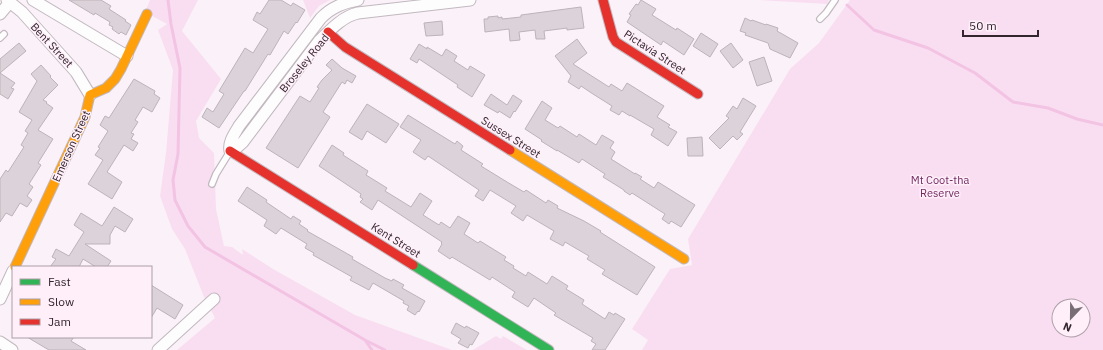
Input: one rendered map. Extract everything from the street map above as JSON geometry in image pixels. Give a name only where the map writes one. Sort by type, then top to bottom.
[{"type":"street","name":"Bent Street","points":[[33,0],[128,56]]},
{"type":"street","name":"Broseley Road","points":[[358,0],[334,7],[321,18],[239,126],[230,143],[230,151],[235,149],[242,142],[315,45],[344,19],[354,14],[470,0]]},
{"type":"street","name":"Pictavia Street","points":[[603,0],[616,42],[698,94]]},
{"type":"street","name":"Bent Street","points":[[8,1],[22,12],[76,72],[90,96]]},
{"type":"street","points":[[0,14],[8,1]]},
{"type":"street","name":"Emerson Street","points":[[15,266],[85,117],[90,96],[106,88],[112,82],[128,56],[147,14]]},
{"type":"street","name":"Sussex Street","points":[[328,32],[345,47],[684,259]]},
{"type":"street","name":"Kent Street","points":[[230,151],[549,350]]},
{"type":"street","points":[[0,299],[12,273]]},
{"type":"street","points":[[158,350],[214,299]]},
{"type":"street","points":[[0,342],[12,350]]},
{"type":"lane","points":[[820,19],[835,0]]},
{"type":"lane","name":"Broseley Road","points":[[212,184],[216,174],[230,151]]},
{"type":"green space","points":[[150,0],[198,0],[182,31],[221,79],[196,121],[199,138],[214,153],[216,209],[224,246],[232,247],[243,255],[242,249],[273,269],[355,315],[452,350],[177,350],[215,318],[204,297],[185,249],[172,229],[160,196],[166,153],[173,70],[158,30],[167,24],[145,12]]},
{"type":"green space","points":[[303,0],[330,0],[319,6],[310,18]]},
{"type":"green space","points":[[759,0],[829,0],[827,4]]},
{"type":"green space","name":"Mt Coot-tha Reserve","points":[[850,0],[1103,0],[1103,350],[642,350],[648,340],[632,329],[670,269],[692,265],[688,239],[790,69],[819,43]]},
{"type":"green space","points":[[496,336],[501,339],[503,336],[527,350],[473,350]]},
{"type":"building","points":[[69,0],[101,0],[111,6],[109,9],[131,25],[126,35],[121,32],[119,34],[109,25],[110,22],[95,13],[94,15]]},
{"type":"building","points":[[269,0],[281,0],[291,6],[293,3],[305,10],[288,34],[284,31],[270,55],[268,54],[245,91],[219,128],[202,117],[207,108],[213,112],[224,94],[219,91],[245,48],[253,53],[268,29],[253,20],[257,12],[260,14]]},
{"type":"building","points":[[641,0],[656,9],[652,15],[694,39],[684,55],[663,41],[661,45],[627,22],[631,15],[629,14]]},
{"type":"building","points":[[581,7],[584,28],[567,30],[567,28],[544,31],[545,39],[536,39],[535,30],[519,32],[520,40],[510,41],[509,29],[485,32],[484,19],[488,19],[488,17],[498,16],[498,18],[502,17],[502,19],[521,17],[521,15]]},
{"type":"building","points":[[745,18],[778,28],[777,31],[798,43],[790,58],[770,49],[768,43],[745,35],[746,33],[740,31]]},
{"type":"building","points":[[442,21],[443,35],[426,36],[424,23]]},
{"type":"building","points":[[701,33],[718,44],[710,57],[693,46]]},
{"type":"building","points":[[577,39],[587,53],[573,64],[609,87],[611,84],[622,91],[627,83],[664,106],[657,117],[670,125],[668,127],[677,132],[668,146],[651,135],[654,129],[622,111],[619,115],[610,110],[612,106],[581,86],[579,89],[568,82],[571,76],[555,56]]},
{"type":"building","points":[[19,43],[26,51],[0,73],[0,59]]},
{"type":"building","points":[[731,43],[743,60],[733,68],[720,51]]},
{"type":"building","points":[[419,44],[442,56],[446,49],[457,56],[454,61],[468,70],[470,66],[485,75],[472,97],[457,87],[458,85],[419,59],[417,63],[410,59]]},
{"type":"building","points":[[764,57],[772,81],[757,86],[749,62]]},
{"type":"building","points":[[332,59],[342,68],[356,76],[352,83],[347,80],[345,84],[342,82],[323,112],[330,117],[298,168],[266,148],[300,96],[310,102],[319,88],[317,87],[332,70],[326,65]]},
{"type":"building","points":[[41,65],[58,85],[43,100],[53,108],[38,130],[53,139],[38,163],[41,165],[29,184],[33,187],[27,196],[32,200],[27,207],[20,203],[12,216],[6,213],[0,222],[0,179],[6,170],[8,172],[24,147],[21,145],[28,133],[25,131],[32,120],[19,112],[37,81],[31,74]]},
{"type":"building","points":[[0,73],[15,83],[11,88],[14,89],[8,99],[0,94]]},
{"type":"building","points":[[134,79],[155,91],[154,94],[160,98],[152,112],[143,107],[135,120],[138,122],[131,133],[134,134],[131,139],[138,143],[133,151],[124,145],[107,172],[122,182],[112,199],[88,184],[103,160],[95,155],[108,131],[100,125],[105,116],[109,118]]},
{"type":"building","points":[[491,94],[507,105],[513,95],[522,101],[510,118],[499,111],[498,113],[484,105]]},
{"type":"building","points":[[743,98],[756,106],[740,132],[743,134],[737,140],[733,136],[720,149],[709,138],[729,118],[726,116],[733,106],[737,109]]},
{"type":"building","points":[[542,101],[552,108],[545,120],[558,128],[560,126],[577,137],[579,134],[596,145],[602,135],[614,142],[610,148],[615,152],[611,159],[642,177],[640,179],[654,188],[658,182],[695,205],[681,227],[671,221],[669,224],[662,219],[665,214],[632,193],[630,195],[603,177],[605,174],[582,159],[579,163],[541,141],[542,140],[525,129]]},
{"type":"building","points":[[367,104],[399,124],[386,143],[367,131],[362,140],[349,132]]},
{"type":"building","points":[[408,115],[455,144],[457,141],[463,146],[461,150],[483,164],[481,166],[507,182],[524,192],[526,190],[546,203],[548,200],[558,206],[557,208],[601,231],[600,232],[655,267],[637,295],[602,274],[605,270],[587,259],[589,256],[565,242],[563,246],[550,239],[554,231],[527,215],[523,221],[511,213],[516,206],[490,190],[483,201],[475,196],[479,190],[428,156],[425,160],[413,152],[421,140],[400,127]]},
{"type":"building","points":[[702,137],[703,156],[688,156],[687,138]]},
{"type":"building","points":[[332,145],[344,153],[343,155],[368,171],[366,175],[387,188],[385,191],[411,207],[420,193],[432,201],[423,215],[439,225],[441,222],[450,228],[458,216],[470,223],[464,234],[478,243],[480,241],[506,257],[504,260],[514,266],[513,268],[526,276],[528,272],[547,284],[552,276],[568,286],[566,289],[584,300],[582,304],[605,319],[609,312],[614,315],[615,313],[625,319],[605,350],[592,350],[596,344],[591,341],[593,338],[554,315],[556,313],[534,298],[528,307],[512,297],[515,292],[492,277],[490,280],[452,257],[450,259],[438,251],[442,242],[378,200],[372,210],[360,202],[363,199],[360,197],[361,194],[319,166]]},
{"type":"building","points":[[247,187],[267,200],[266,202],[291,219],[293,216],[301,221],[299,224],[308,230],[307,231],[353,257],[352,259],[385,278],[392,281],[393,279],[404,285],[402,288],[425,301],[419,312],[418,311],[415,315],[407,310],[409,306],[403,303],[404,301],[373,283],[369,290],[350,280],[352,277],[313,255],[314,253],[305,248],[307,244],[281,228],[276,234],[264,226],[267,220],[238,201]]},
{"type":"building","points":[[114,207],[133,219],[125,232],[115,226],[110,235],[110,244],[85,244],[111,261],[108,266],[94,266],[83,259],[80,266],[51,266],[56,259],[52,257],[56,249],[69,256],[84,232],[74,225],[81,213],[102,226]]},
{"type":"building","points":[[152,286],[183,305],[175,319],[157,308],[152,316]]},
{"type":"building","points":[[456,323],[465,328],[466,326],[479,333],[472,345],[470,344],[468,348],[458,343],[461,339],[451,333]]},
{"type":"building","points":[[29,338],[73,338],[71,341],[86,350],[49,350]]},
{"type":"waterway","points":[[168,0],[171,24],[180,68],[178,154],[173,180],[175,200],[188,226],[205,247],[365,340],[372,350]]},
{"type":"waterway","points":[[847,5],[874,30],[928,48],[975,73],[1013,102],[1048,108],[1077,119],[1103,125]]},
{"type":"waterway","points":[[367,341],[385,350]]},
{"type":"traffic: fast","points":[[413,265],[549,350]]},
{"type":"traffic: slow","points":[[15,266],[85,117],[90,95],[106,88],[115,79],[147,14]]},
{"type":"traffic: slow","points":[[510,150],[684,259]]},
{"type":"traffic: jam","points":[[603,0],[613,37],[616,42],[698,94]]},
{"type":"traffic: jam","points":[[328,32],[345,47],[510,150]]},
{"type":"traffic: jam","points":[[230,151],[413,265]]}]
